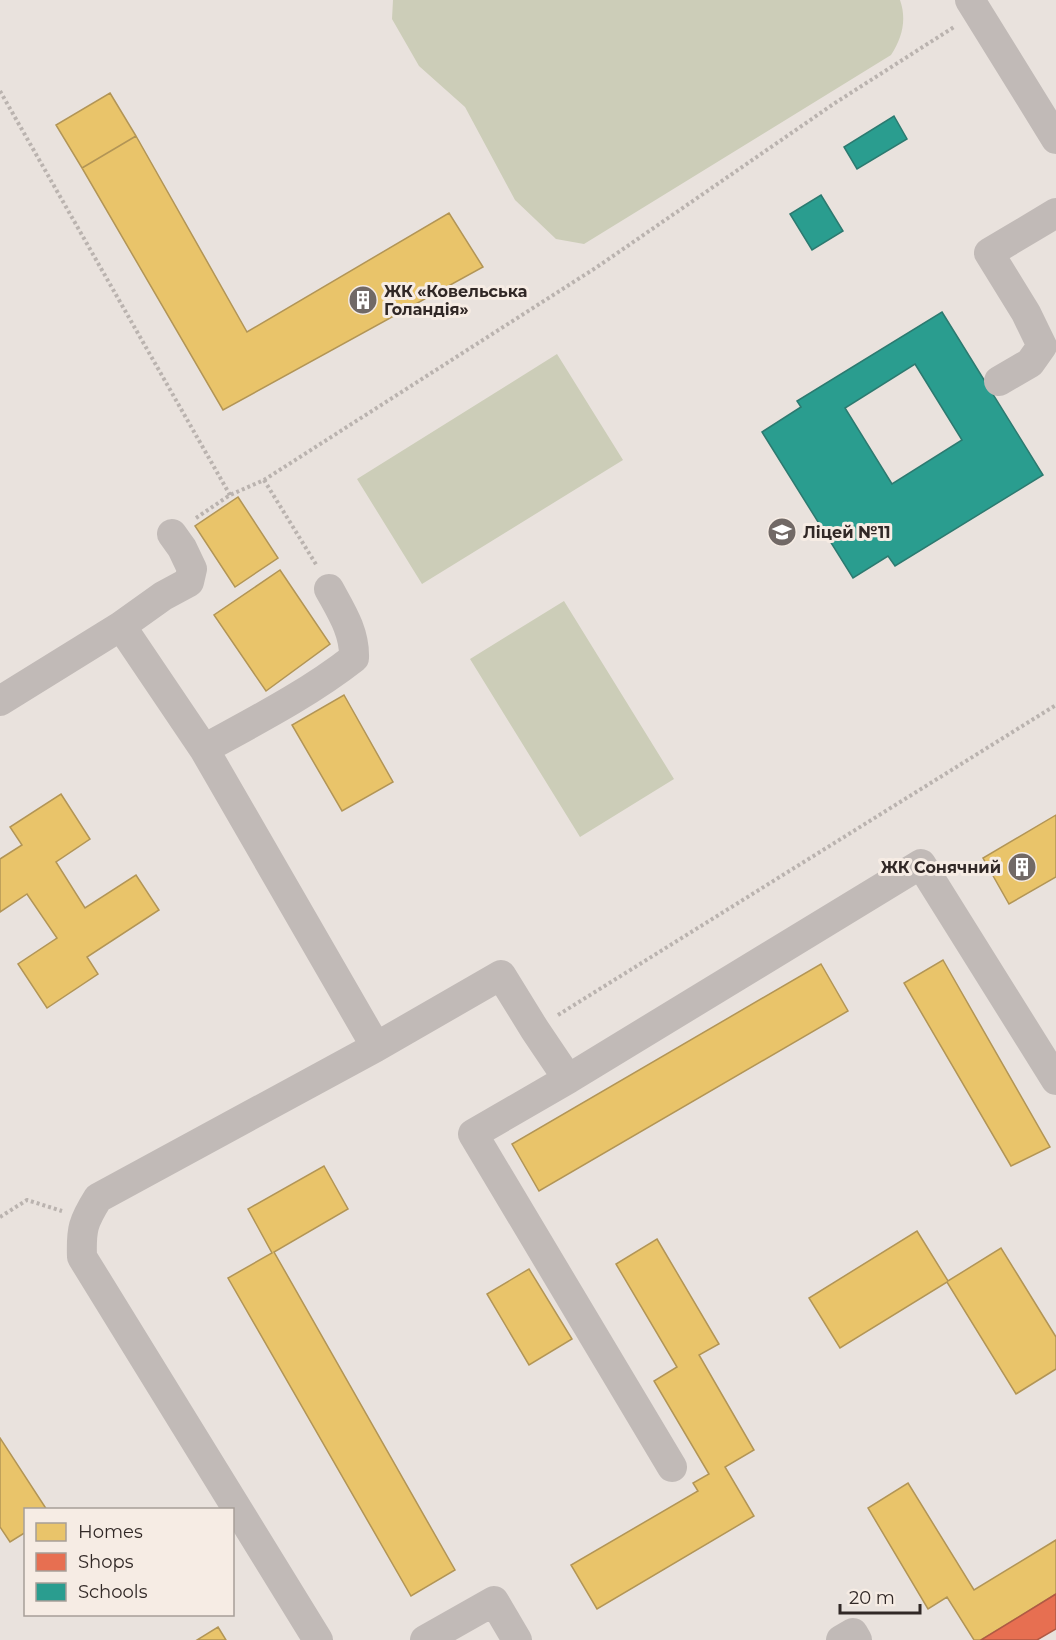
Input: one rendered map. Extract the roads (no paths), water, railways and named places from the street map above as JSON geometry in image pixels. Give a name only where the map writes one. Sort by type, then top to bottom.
[{"type":"street","points":[[974,6],[1056,139]]},
{"type":"street","points":[[999,381],[1030,363],[1042,346],[1026,313],[989,253],[1056,213]]},
{"type":"street","points":[[0,701],[121,626],[163,596],[189,582],[192,568],[172,534]]},
{"type":"street","points":[[204,749],[282,706],[354,658],[354,646],[349,628],[329,589]]},
{"type":"street","points":[[121,626],[204,749],[376,1047]]},
{"type":"street","points":[[672,1467],[473,1134],[568,1079],[921,864],[1056,1080]]},
{"type":"street","points":[[318,1640],[82,1257],[81,1236],[86,1218],[98,1198],[376,1047],[501,975],[568,1079]]},
{"type":"street","points":[[425,1640],[494,1602],[517,1640]]},
{"type":"street","points":[[841,1640],[853,1633],[857,1640]]},
{"type":"place","name":"ЖК «Ковельська Голандія»","points":[[363,300]]},
{"type":"place","name":"Ліцей №11","points":[[782,532]]},
{"type":"place","name":"ЖК Сонячний","points":[[1022,867]]}]
